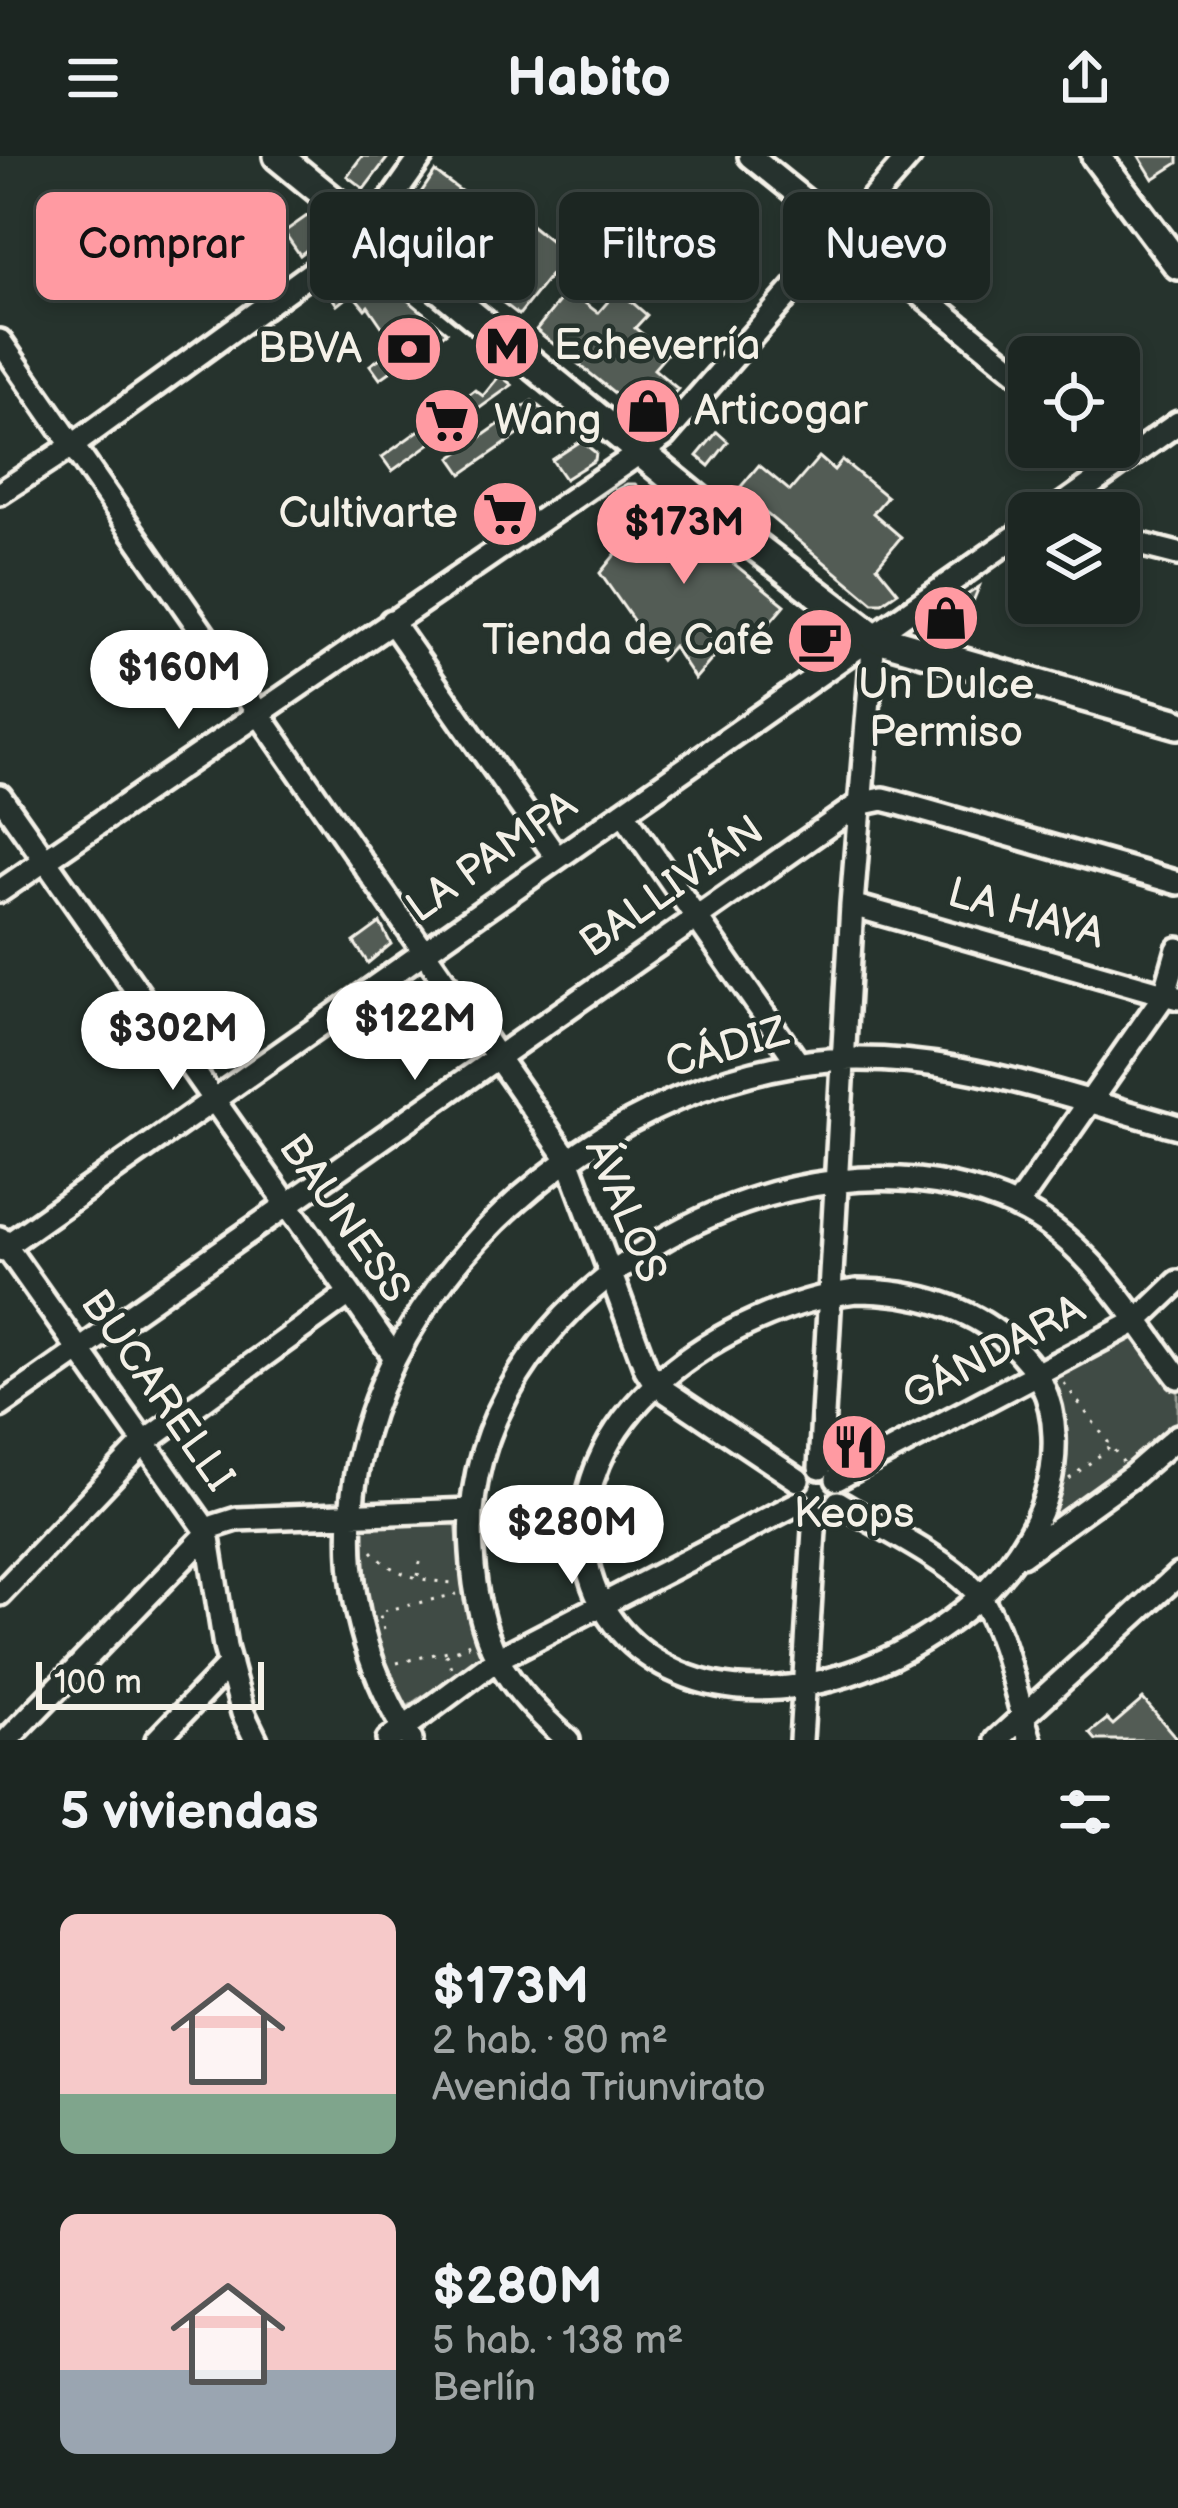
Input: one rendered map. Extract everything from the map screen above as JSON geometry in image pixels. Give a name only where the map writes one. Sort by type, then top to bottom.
[{"type":"main road","points":[[278,156],[322,192]]},
{"type":"main road","points":[[1100,157],[1178,265]]},
{"type":"main road","points":[[453,300],[874,637],[1178,724]]},
{"type":"street","points":[[397,192],[422,156]]},
{"type":"street","points":[[750,156],[795,192]]},
{"type":"street","points":[[879,192],[910,156]]},
{"type":"street","points":[[0,493],[310,274]]},
{"type":"street","points":[[0,891],[664,436],[784,300]]},
{"type":"street","points":[[928,300],[1008,365]]},
{"type":"street","name":"ÁVALOS","points":[[0,341],[568,1160],[656,1385]]},
{"type":"street","points":[[1140,441],[1178,423]]},
{"type":"street","points":[[1074,492],[1100,468]]},
{"type":"street","name":"LA PAMPA","points":[[2,1245],[1008,542]]},
{"type":"street","points":[[1140,544],[1178,554]]},
{"type":"street","points":[[391,621],[557,858]]},
{"type":"street","points":[[656,1385],[804,1499],[828,1511],[832,1483],[830,1294],[852,904],[874,637]]},
{"type":"street","name":"BAUNESS","points":[[0,796],[394,1356],[364,1438],[352,1517],[360,1623],[372,1667],[401,1736]]},
{"type":"street","points":[[859,803],[895,802],[1178,884]]},
{"type":"street","name":"BALLIVIÁN","points":[[0,1406],[859,803]]},
{"type":"street","points":[[623,812],[798,1063]]},
{"type":"street","name":"LA HAYA","points":[[852,904],[1172,996]]},
{"type":"street","points":[[1016,1207],[1172,996],[1178,949]]},
{"type":"street","name":"CÁDIZ","points":[[394,1356],[417,1315],[461,1256],[542,1179],[636,1118],[710,1086],[798,1063],[844,1060],[937,1066],[1178,1126]]},
{"type":"street","points":[[568,1740],[525,1698],[497,1659],[467,1589],[471,1510],[488,1437],[513,1388],[554,1329],[610,1274],[658,1241],[752,1199],[837,1181],[940,1185],[1016,1207],[1076,1250],[1178,1376]]},
{"type":"street","name":"BUCARELLI","points":[[2,1245],[207,1532],[230,1664],[256,1740]]},
{"type":"street","name":"GÁNDARA","points":[[832,1483],[1138,1321],[1178,1282]]},
{"type":"street","points":[[0,1594],[144,1443],[349,1294]]},
{"type":"street","points":[[1016,1559],[1048,1494],[1054,1429],[1045,1371],[1003,1337],[958,1310],[909,1294],[830,1294],[750,1322],[700,1350],[656,1385],[620,1426],[606,1449],[589,1500],[586,1553],[600,1604],[632,1645],[677,1672],[727,1688],[805,1685],[886,1659],[935,1631],[1016,1559],[1133,1475],[1178,1436]]},
{"type":"street","points":[[801,1740],[807,1471],[832,1483],[979,1595],[990,1615],[1030,1740]]},
{"type":"street","points":[[401,1736],[497,1659],[804,1499]]},
{"type":"street","points":[[7,1740],[207,1532],[238,1519],[471,1510]]},
{"type":"street","points":[[997,1740],[1178,1575]]},
{"type":"street","points":[[157,1740],[230,1664]]},
{"type":"path","points":[[1045,1371],[1133,1475]]},
{"type":"path","points":[[1048,1494],[1110,1447]]},
{"type":"path","points":[[352,1517],[379,1559],[418,1578],[467,1589]]},
{"type":"path","points":[[418,1578],[419,1562]]},
{"type":"path","points":[[387,1646],[380,1612],[467,1589]]},
{"type":"path","points":[[466,1629],[470,1646]]},
{"type":"path","points":[[392,1664],[470,1646]]},
{"type":"path","points":[[451,1667],[446,1656],[470,1646]]},
{"type":"shaded area","points":[[1130,1335],[1140,1339],[1178,1387],[1178,1428],[1050,1530],[1044,1528],[1041,1523],[1060,1450],[1054,1379]]},
{"type":"shaded area","points":[[456,1522],[464,1602],[486,1655],[404,1709],[368,1619],[363,1523]]},
{"type":"building","points":[[362,156],[389,156],[364,189],[347,176]]},
{"type":"building","points":[[1139,156],[1178,156],[1178,163],[1153,179]]},
{"type":"building","points":[[435,172],[462,192],[422,192]]},
{"type":"building","points":[[307,216],[310,248],[300,255],[286,231]]},
{"type":"building","points":[[535,228],[559,248],[559,264],[535,295]]},
{"type":"building","points":[[358,300],[408,300],[447,332],[380,379],[370,365],[396,347],[368,306],[365,309]]},
{"type":"building","points":[[499,300],[531,300],[519,315]]},
{"type":"building","points":[[560,300],[581,300],[598,313],[609,300],[630,300],[647,315],[635,328],[667,354],[654,369],[678,389],[653,416],[643,416],[536,330]]},
{"type":"building","name":"Wang","points":[[500,375],[512,385],[392,471],[382,457],[475,390],[483,396]]},
{"type":"building","points":[[532,401],[548,414],[462,474],[451,458]]},
{"type":"building","points":[[717,432],[728,442],[709,466],[697,456]]},
{"type":"building","points":[[581,441],[596,453],[595,460],[565,479],[552,460]]},
{"type":"building","points":[[819,457],[834,470],[842,460],[887,497],[873,513],[901,537],[877,566],[898,592],[882,603],[873,603],[738,490],[759,465],[790,491]]},
{"type":"building","points":[[635,484],[785,605],[747,649],[732,636],[695,679],[673,646],[661,660],[600,573],[640,524],[616,490]]},
{"type":"building","points":[[979,587],[962,628],[931,619]]},
{"type":"building","points":[[380,923],[391,944],[368,963],[354,942]]},
{"type":"building","points":[[1143,1699],[1178,1740],[1096,1740],[1090,1733],[1107,1719],[1113,1725]]},
{"type":"place","name":"Echeverría","points":[[507,346]]},
{"type":"place","name":"BBVA","points":[[409,349]]},
{"type":"place","name":"Articogar","points":[[648,411]]},
{"type":"place","name":"Wang","points":[[447,421]]},
{"type":"place","name":"Cultivarte","points":[[505,514]]},
{"type":"place","name":"Un Dulce Permiso","points":[[946,618]]},
{"type":"place","name":"Tienda de Café","points":[[820,641]]},
{"type":"place","name":"Keops","points":[[854,1447]]}]
